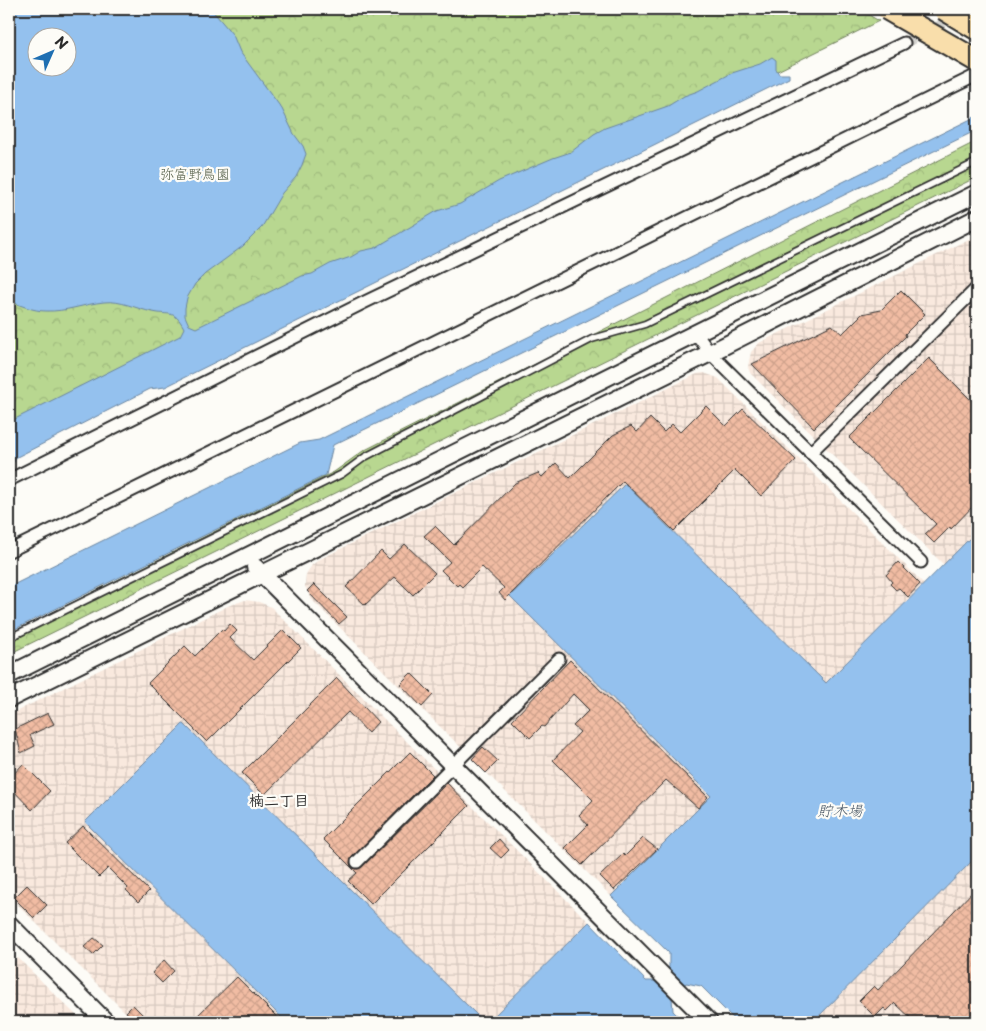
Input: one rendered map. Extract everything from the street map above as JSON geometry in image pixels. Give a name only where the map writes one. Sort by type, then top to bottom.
[{"type":"highway","points":[[887,9],[977,61]]},
{"type":"highway","points":[[944,9],[977,29]]},
{"type":"main road","points":[[973,9],[977,11]]},
{"type":"street","points":[[9,480],[365,302],[904,44]]},
{"type":"street","points":[[9,551],[977,75]]},
{"type":"street","points":[[9,675],[977,193]]},
{"type":"street","points":[[9,699],[710,353],[977,218]]},
{"type":"street","points":[[810,453],[977,288]]},
{"type":"street","points":[[695,332],[710,353],[922,562]]},
{"type":"street","points":[[245,557],[709,1022]]},
{"type":"street","points":[[356,862],[559,659]]},
{"type":"street","points":[[9,924],[106,1022]]},
{"type":"lane","points":[[9,638],[342,474],[364,458],[592,339],[645,324],[977,162]]},
{"type":"shaded area","points":[[977,235],[977,531],[944,565],[750,373],[748,367],[751,352],[759,343]]},
{"type":"shaded area","points":[[704,373],[718,378],[924,584],[826,683],[625,484],[511,596],[712,796],[611,896],[311,599],[305,586],[306,574],[312,565],[320,559],[697,374]]},
{"type":"shaded area","points":[[245,600],[259,602],[271,607],[589,922],[488,1022],[484,1022],[183,724],[85,822],[286,1022],[135,1022],[9,896],[9,715],[228,606]]},
{"type":"shaded area","points":[[977,856],[977,1022],[813,1022]]},
{"type":"shaded area","points":[[9,957],[14,962],[18,958],[83,1022],[9,1022]]},
{"type":"green space","name":"弥富野鳥園","points":[[9,9],[859,9],[879,21],[9,449]]},
{"type":"green space","points":[[977,141],[977,177],[9,654],[9,634],[334,472],[363,451]]},
{"type":"water","points":[[9,9],[211,9],[233,35],[240,52],[282,109],[306,154],[302,165],[296,177],[282,193],[262,227],[243,246],[205,274],[195,284],[187,298],[185,316],[189,325],[196,328],[302,276],[312,274],[361,251],[375,248],[437,211],[460,204],[499,181],[571,152],[605,128],[668,106],[684,96],[698,91],[732,73],[760,64],[772,57],[776,60],[776,69],[779,74],[789,74],[789,78],[165,387],[150,389],[15,458],[14,462],[9,464],[9,422],[180,336],[184,328],[177,318],[171,314],[147,311],[116,302],[89,304],[61,310],[41,311],[9,301]]},
{"type":"water","points":[[977,116],[977,130],[333,445],[326,475],[9,632],[9,587],[300,443],[319,440]]},
{"type":"water","name":"貯木場","points":[[625,484],[826,683],[977,531],[977,856],[813,1022],[737,1022],[701,986],[686,983],[672,998],[673,1011],[684,1022],[488,1022],[589,922],[646,981],[656,981],[669,967],[669,953],[611,896],[711,796],[510,596]]},
{"type":"water","points":[[183,724],[484,1022],[286,1022],[85,822]]},
{"type":"building","points":[[901,290],[925,314],[905,334],[906,336],[814,428],[752,364],[832,325],[842,334],[862,314],[881,310]]},
{"type":"building","points":[[929,358],[977,406],[977,502],[951,529],[950,527],[934,543],[925,534],[936,524],[849,438]]},
{"type":"building","points":[[706,406],[726,426],[743,409],[796,460],[761,496],[735,470],[674,531],[623,481],[505,600],[499,593],[504,588],[482,567],[462,587],[459,584],[457,586],[441,570],[450,562],[424,536],[435,526],[454,545],[515,483],[538,473],[542,477],[556,463],[570,478],[613,435],[631,426],[637,432],[650,418],[664,432],[672,424],[680,432]]},
{"type":"building","points":[[405,544],[435,573],[413,595],[395,577],[365,605],[346,587],[381,551],[389,559]]},
{"type":"building","points":[[898,562],[920,584],[908,597],[899,588],[896,590],[890,584],[892,582],[886,575]]},
{"type":"building","points":[[314,584],[347,617],[339,624],[307,591]]},
{"type":"building","points":[[230,624],[237,631],[230,638],[253,660],[283,630],[301,648],[207,742],[148,683],[185,646],[195,656],[222,629],[224,631]]},
{"type":"building","points":[[570,660],[708,797],[698,808],[666,780],[582,865],[565,848],[588,825],[579,815],[593,800],[553,760],[580,732],[573,726],[589,710],[573,694],[544,727],[542,726],[530,738],[512,720]]},
{"type":"building","points":[[411,673],[433,695],[422,707],[400,684]]},
{"type":"building","points":[[337,678],[378,722],[368,733],[348,712],[264,795],[242,773]]},
{"type":"building","points":[[48,713],[54,724],[30,735],[35,746],[21,753],[15,729]]},
{"type":"building","points":[[483,747],[498,761],[486,773],[472,759]]},
{"type":"building","points":[[410,752],[433,775],[352,857],[350,863],[352,868],[323,839]]},
{"type":"building","points":[[23,764],[50,791],[32,810],[9,786],[9,779]]},
{"type":"building","points":[[447,783],[469,806],[371,904],[348,881],[357,873],[352,868],[358,869],[362,867]]},
{"type":"building","points":[[83,826],[149,891],[138,902],[126,890],[128,888],[108,868],[99,877],[65,843]]},
{"type":"building","points":[[643,838],[657,849],[614,890],[600,876],[623,854],[625,856]]},
{"type":"building","points":[[499,839],[509,850],[501,858],[490,848]]},
{"type":"building","points":[[27,885],[47,905],[34,918],[14,898]]},
{"type":"building","points":[[977,887],[977,1022],[915,1022],[895,1003],[887,1011],[884,1008],[875,1017],[859,1001],[874,986],[878,990]]},
{"type":"building","points":[[94,938],[103,945],[93,955],[84,947]]},
{"type":"building","points":[[164,960],[174,971],[162,983],[152,973]]},
{"type":"building","points":[[237,977],[282,1022],[203,1022],[197,1016]]},
{"type":"building","points":[[133,1005],[150,1022],[137,1022],[126,1012]]},
{"type":"tunnel","points":[[904,43],[959,17]]},
{"type":"district","name":"楠二丁目","points":[[279,801]]}]
